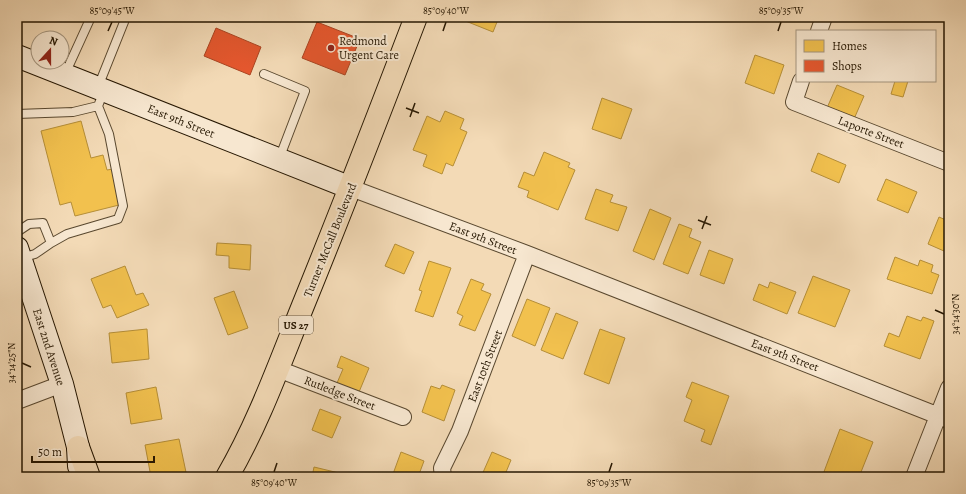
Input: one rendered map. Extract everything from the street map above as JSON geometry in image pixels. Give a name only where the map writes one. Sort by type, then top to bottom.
[{"type":"main road","name":"Turner McCall Boulevard","points":[[233,471],[278,369],[351,188],[416,17]]},
{"type":"main road","points":[[78,447],[89,477]]},
{"type":"street","points":[[819,30],[824,17]]},
{"type":"street","name":"East 9th Street","points":[[17,56],[65,75],[100,95],[279,160],[527,254],[944,418]]},
{"type":"street","name":"Laporte Street","points":[[801,82],[794,102],[949,163]]},
{"type":"street","name":"East 2nd Avenue","points":[[19,253],[62,384],[78,447],[79,477]]},
{"type":"street","name":"East 10th Street","points":[[443,477],[442,468],[460,431],[527,254]]},
{"type":"street","name":"Rutledge Street","points":[[278,369],[403,416]]},
{"type":"street","points":[[17,401],[62,384]]},
{"type":"street","points":[[914,477],[944,418],[949,388]]},
{"type":"lane","points":[[65,75],[91,17]]},
{"type":"lane","points":[[19,253],[35,254],[67,234],[118,219],[123,206],[100,95],[126,17]]},
{"type":"lane","points":[[264,74],[305,91],[279,160]]},
{"type":"lane","points":[[17,114],[73,112],[100,95]]},
{"type":"lane","points":[[17,232],[29,224],[43,223],[51,243]]},
{"type":"building: Homes","points":[[464,17],[499,17],[493,32],[463,20]]},
{"type":"building: Homes","points":[[755,55],[784,65],[774,94],[745,83]]},
{"type":"building: Homes","points":[[895,82],[908,82],[903,97],[891,94]]},
{"type":"building: Homes","points":[[837,85],[864,96],[854,119],[827,108]]},
{"type":"building: Homes","points":[[602,98],[632,109],[621,139],[592,129]]},
{"type":"building: Homes","points":[[445,111],[464,119],[460,129],[467,132],[453,166],[446,163],[442,174],[423,166],[427,155],[413,150],[427,116],[440,122]]},
{"type":"building: Homes","points":[[81,121],[91,158],[103,155],[107,170],[113,169],[123,204],[75,216],[71,202],[60,205],[41,131]]},
{"type":"building: Homes","points":[[544,152],[570,163],[568,167],[575,170],[558,210],[527,197],[529,191],[518,187],[524,172],[534,176]]},
{"type":"building: Homes","points":[[818,153],[846,165],[839,183],[811,171]]},
{"type":"building: Homes","points":[[886,179],[917,192],[908,213],[877,200]]},
{"type":"building: Homes","points":[[596,189],[613,195],[610,202],[627,207],[618,231],[585,219]]},
{"type":"building: Homes","points":[[650,209],[671,218],[654,260],[633,251]]},
{"type":"building: Homes","points":[[949,214],[949,239],[944,251],[928,244],[939,217],[946,220]]},
{"type":"building: Homes","points":[[679,224],[692,229],[689,237],[701,242],[688,274],[663,264]]},
{"type":"building: Homes","points":[[217,243],[251,245],[250,270],[229,268],[229,256],[216,255]]},
{"type":"building: Homes","points":[[395,244],[414,252],[404,274],[385,266]]},
{"type":"building: Homes","points":[[709,250],[733,259],[724,284],[700,275]]},
{"type":"building: Homes","points":[[895,257],[918,266],[920,260],[933,265],[931,272],[939,275],[932,294],[887,279]]},
{"type":"building: Homes","points":[[429,261],[451,268],[433,317],[415,311],[422,291],[419,290]]},
{"type":"building: Homes","points":[[125,266],[136,295],[143,293],[149,305],[117,318],[111,305],[103,308],[91,279]]},
{"type":"building: Homes","points":[[813,276],[850,290],[835,327],[798,313]]},
{"type":"building: Homes","points":[[471,279],[484,284],[481,290],[491,294],[475,331],[459,325],[463,316],[457,313]]},
{"type":"building: Homes","points":[[770,282],[796,292],[787,314],[753,300],[759,284],[768,288]]},
{"type":"building: Homes","points":[[234,291],[248,328],[228,335],[214,298]]},
{"type":"building: Homes","points":[[527,299],[550,308],[535,346],[512,336]]},
{"type":"building: Homes","points":[[556,313],[578,322],[563,359],[541,350]]},
{"type":"building: Homes","points":[[907,316],[921,321],[923,317],[934,321],[920,359],[884,346],[889,333],[899,337]]},
{"type":"building: Homes","points":[[147,329],[149,359],[112,363],[109,333]]},
{"type":"building: Homes","points":[[600,329],[625,338],[609,384],[584,374]]},
{"type":"building: Homes","points":[[341,356],[369,368],[359,392],[337,383],[343,369],[337,367]]},
{"type":"building: Homes","points":[[692,382],[729,396],[711,445],[701,441],[705,430],[684,421],[692,400],[686,397]]},
{"type":"building: Homes","points":[[442,385],[455,390],[444,421],[422,412],[431,386],[440,389]]},
{"type":"building: Homes","points":[[156,387],[162,419],[131,424],[126,393]]},
{"type":"building: Homes","points":[[320,409],[341,417],[332,438],[312,430]]},
{"type":"building: Homes","points":[[840,429],[873,442],[859,477],[822,477]]},
{"type":"building: Homes","points":[[179,439],[187,477],[151,477],[145,445]]},
{"type":"building: Homes","points":[[401,452],[424,461],[418,477],[402,477],[393,474]]},
{"type":"building: Homes","points":[[492,452],[511,460],[504,477],[481,477]]},
{"type":"building: Homes","points":[[314,467],[339,473],[338,477],[312,477]]},
{"type":"building: Shops","name":"Redmond Urgent Care","points":[[317,22],[360,39],[345,75],[302,58]]},
{"type":"building: Shops","points":[[216,28],[261,47],[250,75],[204,56]]},
{"type":"place","name":"Redmond Urgent Care","points":[[331,48]]}]
